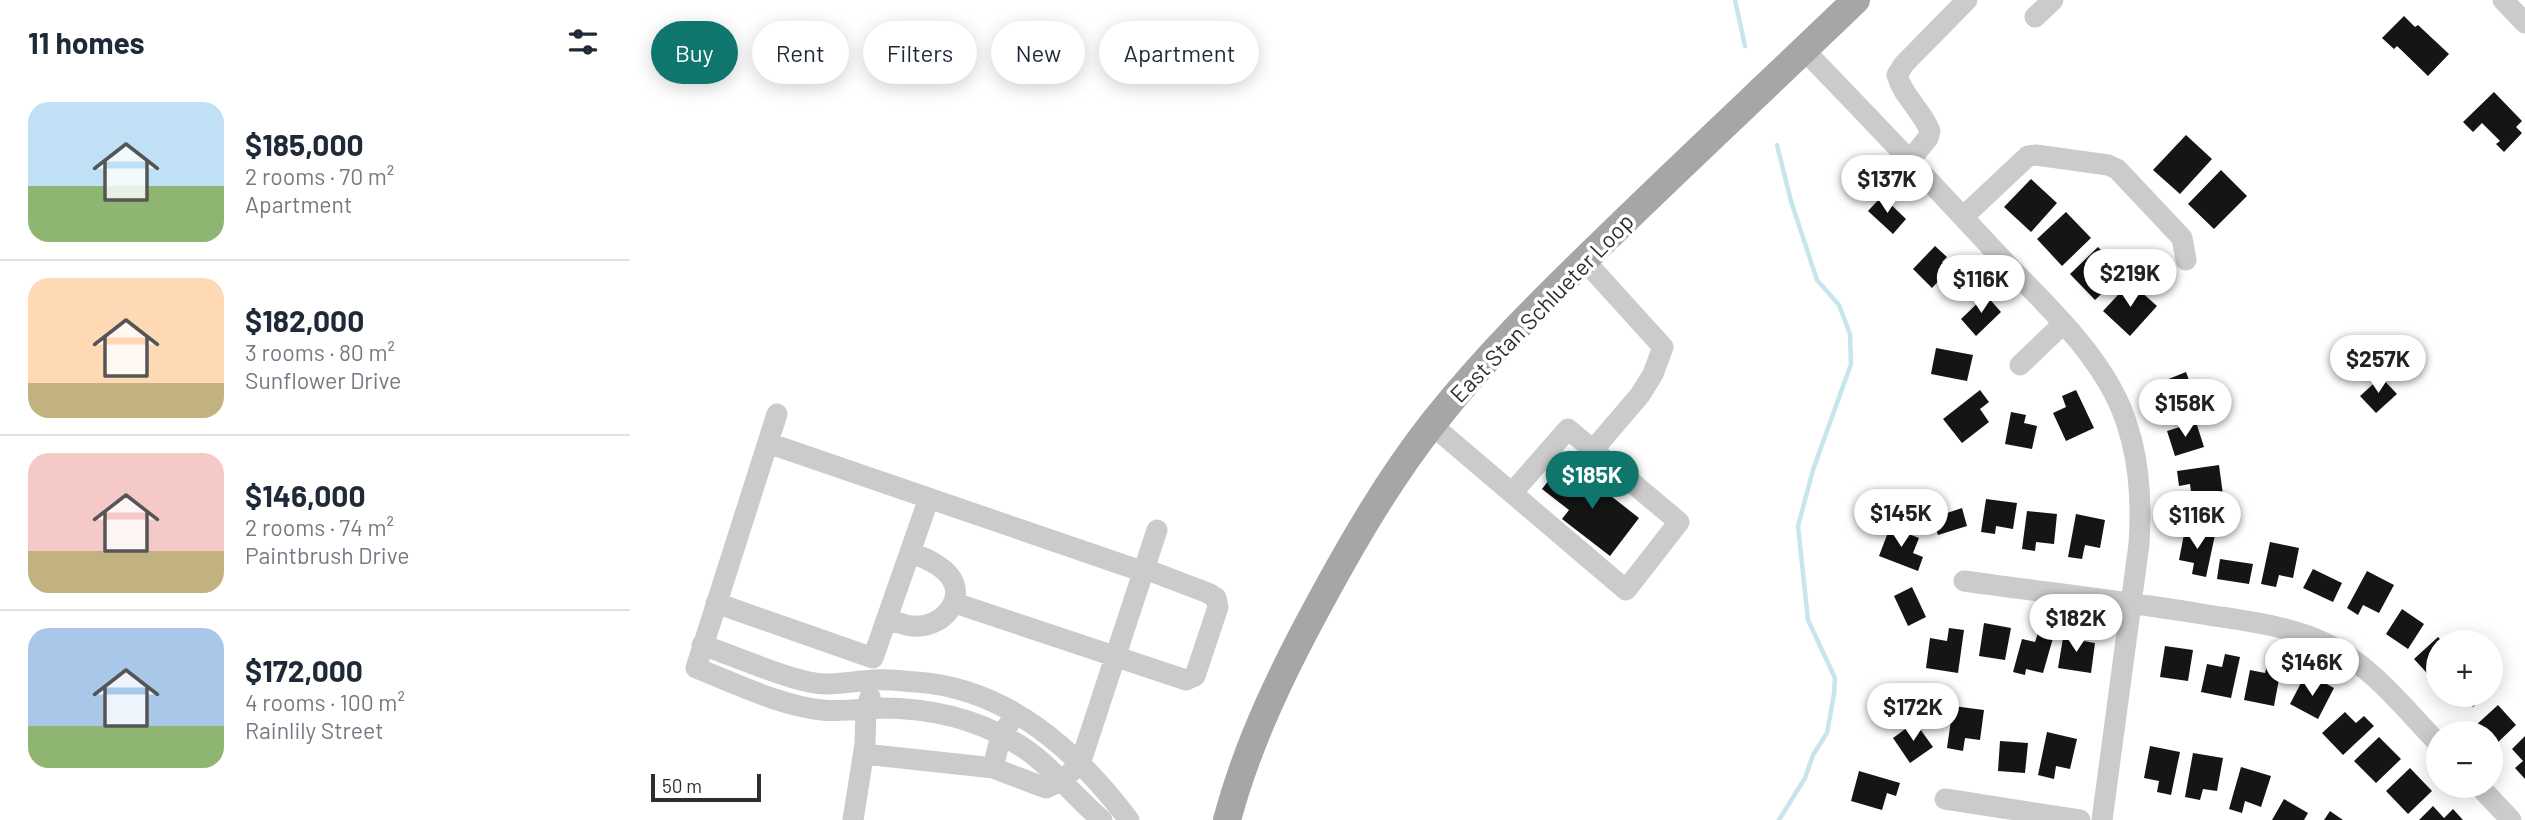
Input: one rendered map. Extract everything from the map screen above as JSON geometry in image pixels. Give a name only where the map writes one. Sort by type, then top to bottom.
[{"type":"main road","name":"East Stan Schlueter Loop","points":[[1227,820],[1263,716],[1299,640],[1387,488],[1432,425],[1476,371],[1531,312],[1856,0]]},
{"type":"street","points":[[1910,160],[1928,138],[1930,131],[1925,119],[1901,90],[1897,75],[1904,64],[1966,0]]},
{"type":"street","points":[[2035,17],[2053,0]]},
{"type":"street","points":[[2503,0],[2525,23]]},
{"type":"street","points":[[1804,50],[2063,324],[2106,378],[2121,408],[2132,439],[2139,475],[2141,509],[2139,544],[2102,820]]},
{"type":"street","points":[[1963,216],[2028,156],[2108,166],[2124,175],[2182,238],[2186,260]]},
{"type":"street","points":[[1584,260],[1663,347],[1653,374],[1640,395],[1593,450]]},
{"type":"street","points":[[2020,365],[2063,324]]},
{"type":"street","points":[[777,414],[696,668],[791,705],[825,710],[902,708],[946,714],[1016,743],[1102,820]]},
{"type":"street","points":[[1432,425],[1626,590],[1679,522],[1568,429],[1512,493]]},
{"type":"street","points":[[768,443],[1208,593],[1216,598],[1218,607],[1195,676],[1186,680],[955,603]]},
{"type":"street","points":[[853,820],[864,754],[866,709],[876,680],[873,658],[929,498]]},
{"type":"street","points":[[864,754],[994,768],[1046,788],[1061,781],[1080,764],[1157,530]]},
{"type":"street","points":[[887,619],[914,627],[929,625],[944,617],[955,603],[956,589],[949,575],[928,559],[910,552]]},
{"type":"street","points":[[1964,581],[2268,625],[2302,634],[2328,644],[2356,661],[2426,731]]},
{"type":"street","points":[[716,603],[873,658]]},
{"type":"street","points":[[702,645],[809,682],[919,682],[964,691],[1037,725],[1104,788],[1129,820]]},
{"type":"street","points":[[994,768],[1001,735],[1017,714]]},
{"type":"street","points":[[2490,798],[2511,820]]},
{"type":"street","points":[[1945,800],[2080,820]]},
{"type":"building","points":[[2404,16],[2415,27],[2418,25],[2449,54],[2428,76],[2397,46],[2394,49],[2382,38]]},
{"type":"building","points":[[2494,92],[2522,121],[2516,127],[2522,133],[2504,152],[2496,144],[2500,141],[2482,123],[2473,132],[2463,122]]},
{"type":"building","points":[[2186,135],[2212,159],[2180,194],[2153,170]]},
{"type":"building","points":[[2221,170],[2247,196],[2214,229],[2188,204]]},
{"type":"building","points":[[2031,179],[2057,203],[2031,232],[2004,207]]},
{"type":"building","points":[[1882,196],[1906,219],[1893,234],[1868,211]]},
{"type":"building","points":[[2066,212],[2091,238],[2062,266],[2037,239]]},
{"type":"building","points":[[1935,246],[1947,257],[1942,262],[1950,269],[1932,288],[1913,269]]},
{"type":"building","points":[[2098,247],[2123,273],[2095,300],[2070,274]]},
{"type":"building","points":[[2130,282],[2157,306],[2130,336],[2103,311]]},
{"type":"building","points":[[1986,295],[2001,312],[1976,336],[1961,319]]},
{"type":"building","points":[[1936,348],[1973,355],[1967,381],[1931,374]]},
{"type":"building","points":[[2186,372],[2197,402],[2164,414],[2159,401],[2167,398],[2161,382]]},
{"type":"building","points":[[2381,377],[2397,394],[2376,413],[2360,396]]},
{"type":"building","points":[[1980,390],[1989,402],[1980,409],[1989,422],[1962,443],[1943,419]]},
{"type":"building","points":[[2076,390],[2094,428],[2066,441],[2053,413],[2066,407],[2062,396]]},
{"type":"building","points":[[2011,412],[2026,415],[2024,423],[2037,426],[2032,449],[2005,444]]},
{"type":"building","points":[[2196,422],[2204,447],[2175,456],[2167,431]]},
{"type":"building","points":[[2219,465],[2223,495],[2192,499],[2190,484],[2179,486],[2177,471]]},
{"type":"building","points":[[1559,467],[1587,488],[1592,481],[1639,518],[1610,556],[1562,519],[1569,510],[1542,489]]},
{"type":"building","points":[[1986,499],[2017,503],[2013,529],[1996,526],[1995,534],[1981,532]]},
{"type":"building","points":[[1962,508],[1967,526],[1938,535],[1932,518]]},
{"type":"building","points":[[2027,511],[2057,514],[2054,544],[2036,542],[2035,551],[2022,549]]},
{"type":"building","points":[[2076,514],[2105,520],[2100,548],[2085,545],[2082,559],[2068,557]]},
{"type":"building","points":[[1890,527],[1919,538],[1913,553],[1923,557],[1918,571],[1879,556]]},
{"type":"building","points":[[2185,529],[2215,535],[2206,577],[2192,574],[2194,563],[2179,560]]},
{"type":"building","points":[[2270,542],[2299,548],[2293,578],[2279,575],[2276,587],[2261,584]]},
{"type":"building","points":[[2220,559],[2253,564],[2249,584],[2217,579]]},
{"type":"building","points":[[2313,569],[2342,583],[2333,602],[2303,588]]},
{"type":"building","points":[[2367,571],[2394,585],[2379,613],[2363,605],[2358,615],[2347,608]]},
{"type":"building","points":[[1912,587],[1926,617],[1908,626],[1894,596]]},
{"type":"building","points":[[2402,609],[2424,624],[2408,649],[2386,634]]},
{"type":"building","points":[[1984,623],[2011,628],[2005,660],[1979,656]]},
{"type":"building","points":[[2040,627],[2055,631],[2043,673],[2026,669],[2025,675],[2013,672],[2022,639],[2035,642]]},
{"type":"building","points":[[1949,628],[1964,630],[1958,673],[1926,668],[1930,638],[1947,641]]},
{"type":"building","points":[[2064,632],[2078,634],[2077,640],[2095,643],[2091,673],[2058,668]]},
{"type":"building","points":[[2165,646],[2193,650],[2188,681],[2160,677]]},
{"type":"building","points":[[2426,648],[2426,672],[2414,659]]},
{"type":"building","points":[[2225,654],[2240,657],[2231,698],[2201,692],[2207,664],[2222,667]]},
{"type":"building","points":[[2268,661],[2282,663],[2274,706],[2244,700],[2250,670],[2265,673]]},
{"type":"building","points":[[2302,681],[2317,689],[2321,681],[2334,688],[2318,719],[2290,704]]},
{"type":"building","points":[[1953,706],[1984,710],[1980,740],[1965,738],[1963,751],[1947,748]]},
{"type":"building","points":[[2496,707],[2500,707],[2516,725],[2503,737],[2503,721],[2480,721]]},
{"type":"building","points":[[2345,712],[2356,723],[2364,716],[2374,726],[2343,755],[2322,733]]},
{"type":"building","points":[[1915,722],[1933,747],[1910,763],[1893,738]]},
{"type":"building","points":[[2047,732],[2077,739],[2070,769],[2056,766],[2054,779],[2038,775]]},
{"type":"building","points":[[2525,736],[2525,779],[2515,768],[2523,761],[2512,749]]},
{"type":"building","points":[[2379,737],[2401,759],[2376,783],[2354,761]]},
{"type":"building","points":[[2000,741],[2028,743],[2025,773],[1998,771]]},
{"type":"building","points":[[2150,746],[2180,752],[2171,795],[2157,792],[2159,781],[2144,778]]},
{"type":"building","points":[[2193,753],[2223,758],[2217,791],[2203,789],[2200,800],[2185,797]]},
{"type":"building","points":[[2241,767],[2271,776],[2261,807],[2245,801],[2242,813],[2229,809]]},
{"type":"building","points":[[2410,768],[2426,785],[2426,797],[2408,814],[2386,791]]},
{"type":"building","points":[[1859,771],[1900,783],[1896,796],[1887,793],[1882,810],[1851,801]]},
{"type":"building","points":[[2284,799],[2308,813],[2304,820],[2272,820]]},
{"type":"building","points":[[2433,806],[2444,818],[2453,809],[2463,820],[2419,820]]},
{"type":"building","points":[[2330,811],[2343,820],[2324,820]]},
{"type":"waterway","points":[[1735,0],[1745,46]]},
{"type":"waterway","points":[[1777,145],[1791,201],[1817,280],[1839,305],[1850,334],[1851,364],[1813,470],[1798,526],[1808,620],[1835,678],[1834,694],[1827,733],[1813,755],[1805,778],[1779,820]]}]
